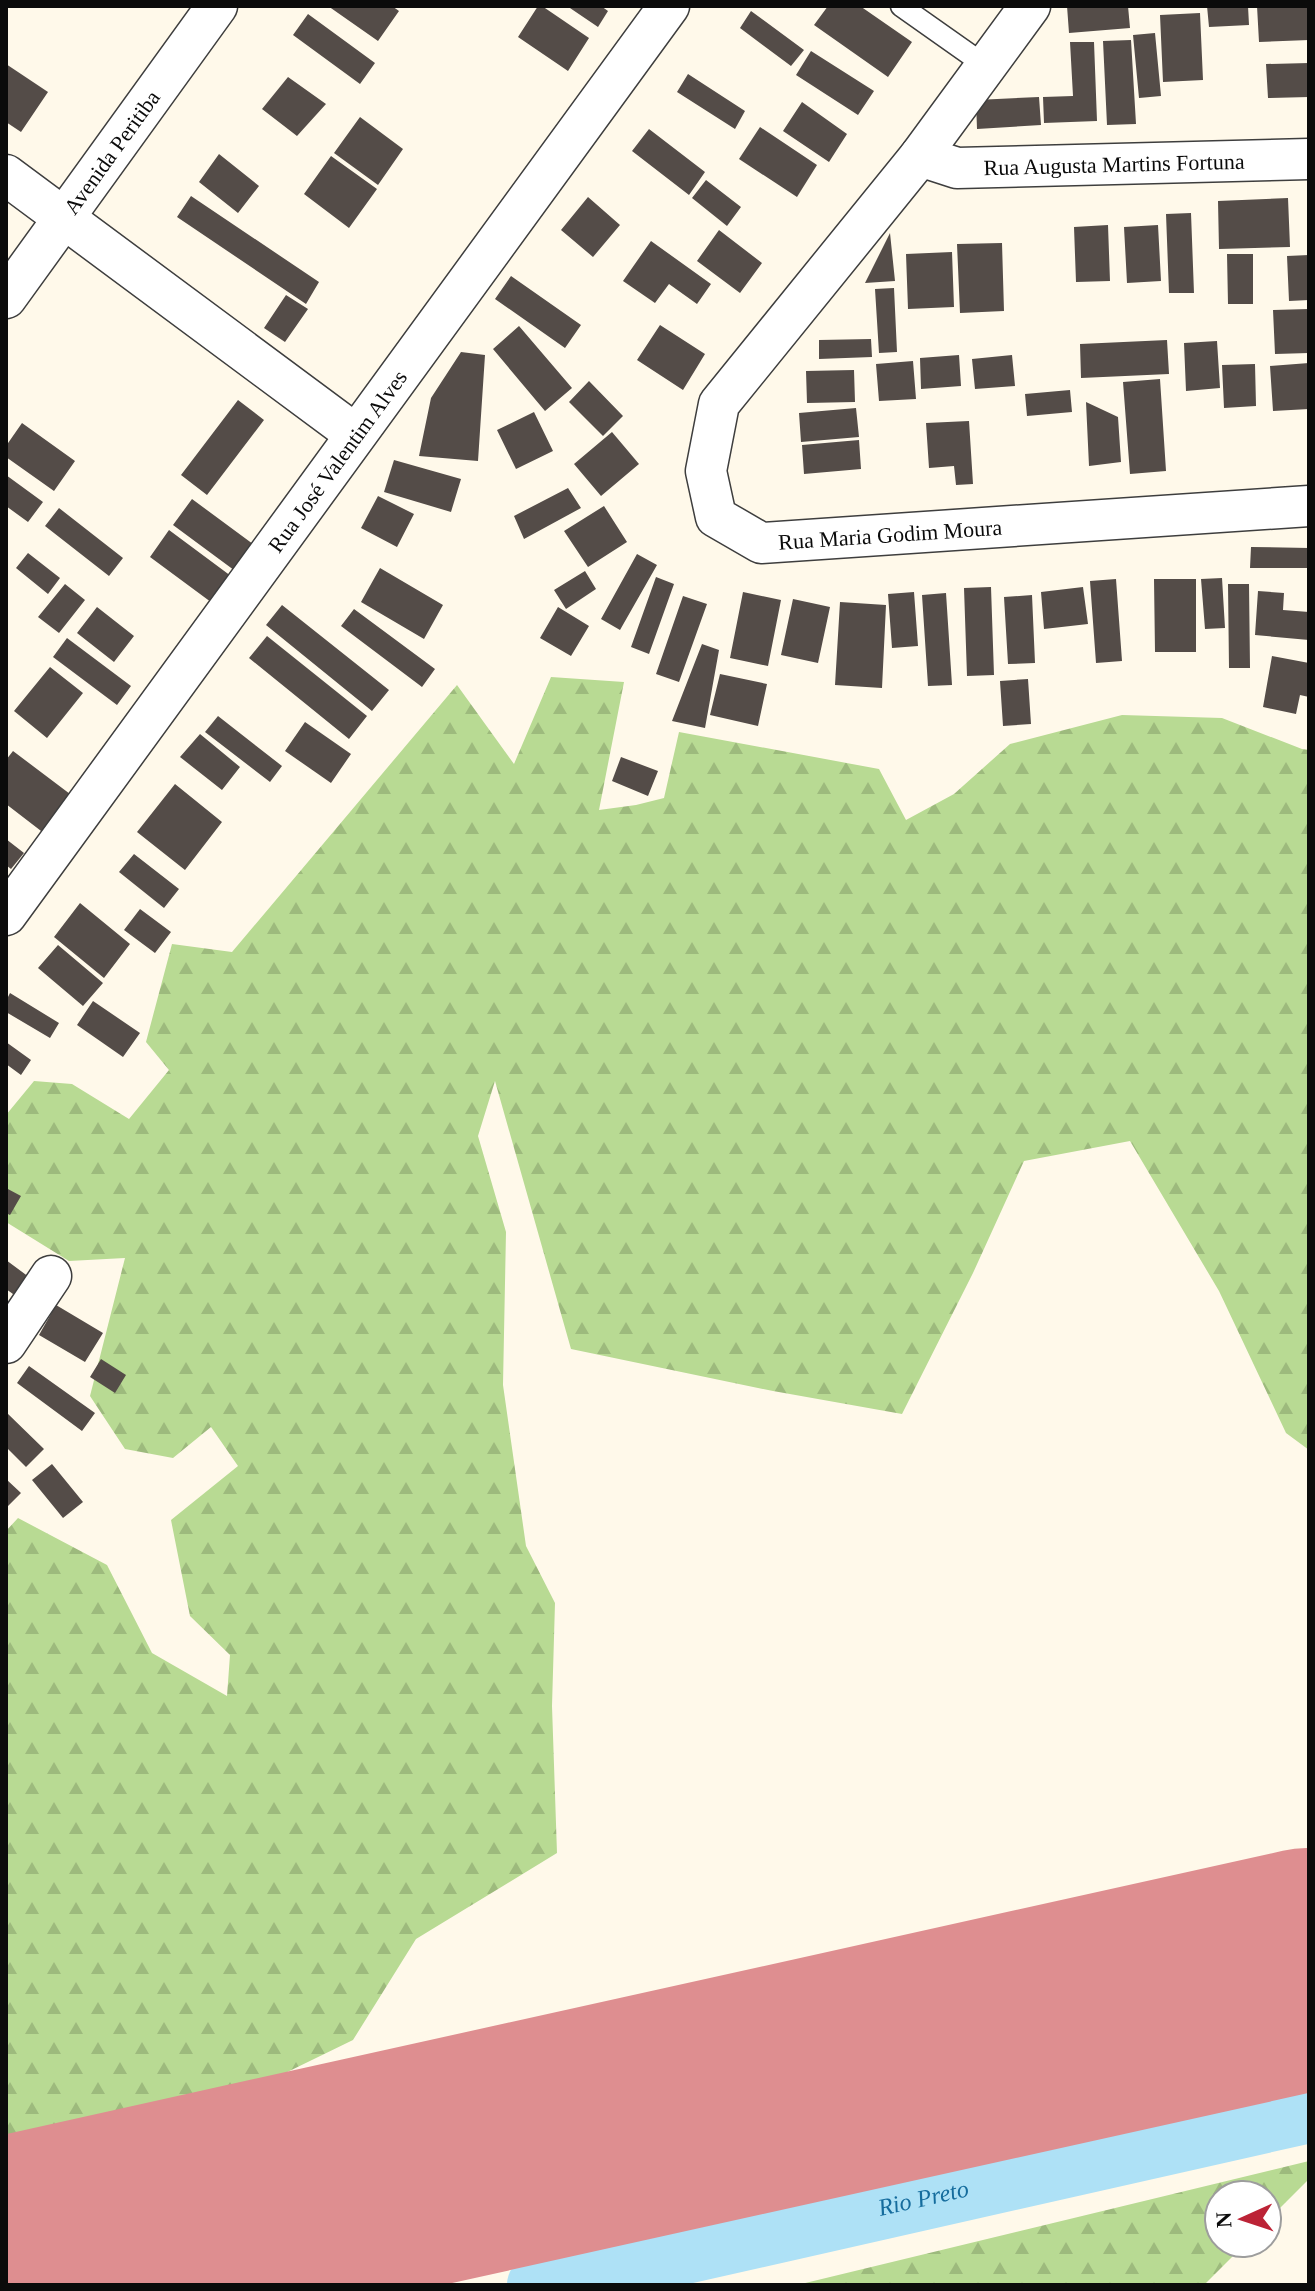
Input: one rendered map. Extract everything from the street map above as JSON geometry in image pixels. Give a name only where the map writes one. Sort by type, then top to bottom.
[{"type":"street","name":"Avenida Peritiba","points":[[6,298],[217,6]]},
{"type":"street","name":"Rua José Valentim Alves","points":[[6,915],[669,6]]},
{"type":"street","name":"Rua Maria Godim Moura","points":[[1030,6],[920,156],[719,404],[706,471],[716,517],[761,543],[1309,506]]},
{"type":"street","name":"Rua Augusta Martins Fortuna","points":[[920,156],[957,168],[1309,159]]},
{"type":"street","points":[[6,175],[355,434]]},
{"type":"street","points":[[6,1343],[51,1276]]},
{"type":"lane","points":[[901,6],[986,66]]},
{"type":"green space","points":[[551,677],[624,682],[599,810],[664,798],[679,732],[879,769],[906,820],[954,794],[1010,744],[1122,715],[1222,718],[1309,750],[1309,1450],[1286,1433],[1219,1291],[1130,1141],[1024,1161],[973,1273],[902,1414],[571,1349],[495,1081],[478,1136],[506,1232],[503,1385],[526,1546],[555,1603],[552,1706],[557,1853],[416,1939],[353,2040],[232,2099],[145,2196],[13,2213],[6,2207],[6,1531],[18,1518],[107,1565],[152,1653],[227,1696],[230,1655],[190,1616],[171,1520],[238,1466],[211,1427],[173,1458],[125,1449],[90,1396],[125,1258],[69,1261],[6,1222],[6,1115],[34,1081],[72,1084],[129,1119],[169,1070],[146,1042],[172,944],[232,952],[457,685],[514,764]]},
{"type":"green space","points":[[1309,2049],[1309,2094],[540,2250],[386,2285],[175,2285],[242,2272],[871,2121]]},
{"type":"green space","points":[[1309,2161],[1309,2179],[1283,2205],[1283,2179],[1235,2179]]},
{"type":"green space","points":[[1203,2187],[1203,2259],[1230,2259],[1204,2285],[797,2285]]},
{"type":"building","points":[[328,6],[392,6],[399,11],[378,41]]},
{"type":"building","points":[[538,6],[589,38],[568,71],[518,37]]},
{"type":"building","points":[[567,6],[601,6],[608,11],[598,27]]},
{"type":"building","points":[[828,6],[860,6],[912,42],[888,77],[814,25]]},
{"type":"building","points":[[1067,6],[1128,6],[1130,28],[1069,33]]},
{"type":"building","points":[[1207,6],[1248,6],[1249,25],[1209,27]]},
{"type":"building","points":[[1257,6],[1309,6],[1309,40],[1259,42]]},
{"type":"building","points":[[751,11],[804,50],[791,66],[740,28]]},
{"type":"building","points":[[1200,13],[1203,80],[1163,82],[1160,15]]},
{"type":"building","points":[[308,14],[375,63],[360,84],[293,35]]},
{"type":"building","points":[[1155,33],[1161,96],[1139,98],[1133,35]]},
{"type":"building","points":[[1131,40],[1136,124],[1107,125],[1103,41]]},
{"type":"building","points":[[1070,42],[1094,42],[1097,121],[1044,123],[1043,97],[1073,96]]},
{"type":"building","points":[[811,51],[874,91],[858,115],[796,75]]},
{"type":"building","points":[[1309,63],[1309,97],[1268,98],[1266,64]]},
{"type":"building","points":[[6,64],[48,92],[21,132],[6,122]]},
{"type":"building","points":[[688,74],[745,111],[735,129],[677,92]]},
{"type":"building","points":[[288,77],[326,104],[297,136],[262,109]]},
{"type":"building","points":[[1039,97],[1041,125],[977,129],[976,100]]},
{"type":"building","points":[[802,102],[847,134],[829,162],[783,131]]},
{"type":"building","points":[[360,117],[403,149],[378,185],[334,153]]},
{"type":"building","points":[[760,127],[817,165],[797,197],[739,159]]},
{"type":"building","points":[[649,129],[705,172],[689,195],[632,151]]},
{"type":"building","points":[[219,154],[259,186],[238,213],[199,182]]},
{"type":"building","points":[[331,156],[377,189],[349,228],[304,194]]},
{"type":"building","points":[[706,180],[741,207],[727,226],[692,198]]},
{"type":"building","points":[[191,196],[319,282],[306,304],[177,217]]},
{"type":"building","points":[[588,197],[620,225],[593,257],[561,230]]},
{"type":"building","points":[[1288,198],[1290,247],[1219,249],[1218,201]]},
{"type":"building","points":[[1191,213],[1194,293],[1169,293],[1166,214]]},
{"type":"building","points":[[1108,225],[1110,281],[1076,282],[1074,227]]},
{"type":"building","points":[[1158,225],[1161,281],[1127,283],[1124,227]]},
{"type":"building","points":[[719,230],[762,263],[740,293],[697,261]]},
{"type":"building","points":[[890,233],[895,281],[865,283]]},
{"type":"building","points":[[651,241],[711,284],[697,304],[669,284],[655,303],[623,281]]},
{"type":"building","points":[[1002,243],[1004,311],[960,313],[957,244]]},
{"type":"building","points":[[952,252],[954,307],[908,309],[906,254]]},
{"type":"building","points":[[1227,254],[1253,254],[1253,304],[1228,304]]},
{"type":"building","points":[[1309,255],[1309,300],[1289,301],[1287,256]]},
{"type":"building","points":[[511,276],[581,325],[565,348],[495,299]]},
{"type":"building","points":[[894,288],[897,352],[879,353],[875,289]]},
{"type":"building","points":[[286,295],[308,309],[285,342],[264,328]]},
{"type":"building","points":[[1309,309],[1309,353],[1275,354],[1273,310]]},
{"type":"building","points":[[660,325],[705,354],[683,390],[637,360]]},
{"type":"building","points":[[519,326],[572,388],[545,411],[493,349]]},
{"type":"building","points":[[871,339],[872,357],[819,359],[819,340]]},
{"type":"building","points":[[1167,340],[1169,374],[1081,378],[1080,344]]},
{"type":"building","points":[[1217,341],[1220,388],[1186,391],[1184,343]]},
{"type":"building","points":[[461,352],[485,355],[478,461],[419,456],[431,398]]},
{"type":"building","points":[[959,355],[961,386],[921,389],[920,358]]},
{"type":"building","points":[[1012,355],[1015,386],[975,389],[972,359]]},
{"type":"building","points":[[913,361],[916,399],[879,401],[876,364]]},
{"type":"building","points":[[1309,363],[1309,409],[1273,411],[1270,366]]},
{"type":"building","points":[[1255,364],[1256,406],[1224,408],[1222,365]]},
{"type":"building","points":[[854,370],[855,402],[807,403],[806,371]]},
{"type":"building","points":[[1160,379],[1166,471],[1130,474],[1123,382]]},
{"type":"building","points":[[589,381],[623,416],[603,436],[569,402]]},
{"type":"building","points":[[1070,390],[1072,412],[1027,416],[1025,394]]},
{"type":"building","points":[[238,400],[264,420],[207,495],[181,475]]},
{"type":"building","points":[[1086,402],[1118,417],[1121,462],[1089,466]]},
{"type":"building","points":[[856,408],[859,437],[801,442],[799,413]]},
{"type":"building","points":[[534,412],[553,451],[516,469],[497,430]]},
{"type":"building","points":[[969,421],[973,484],[956,485],[954,466],[929,468],[926,423]]},
{"type":"building","points":[[22,423],[75,461],[54,491],[6,457],[6,446]]},
{"type":"building","points":[[612,432],[639,464],[601,496],[574,464]]},
{"type":"building","points":[[859,440],[861,469],[804,474],[802,445]]},
{"type":"building","points":[[394,460],[461,479],[451,512],[384,492]]},
{"type":"building","points":[[6,475],[43,502],[28,522],[6,506]]},
{"type":"building","points":[[568,488],[581,508],[524,539],[514,516]]},
{"type":"building","points":[[378,496],[414,514],[397,547],[361,528]]},
{"type":"building","points":[[192,499],[261,550],[242,576],[173,525]]},
{"type":"building","points":[[604,506],[627,542],[588,567],[564,531]]},
{"type":"building","points":[[59,508],[123,558],[109,576],[45,526]]},
{"type":"building","points":[[169,530],[239,582],[219,608],[150,557]]},
{"type":"building","points":[[1251,547],[1309,548],[1308,568],[1250,568]]},
{"type":"building","points":[[28,553],[60,578],[48,594],[16,568]]},
{"type":"building","points":[[637,554],[657,565],[620,630],[601,619]]},
{"type":"building","points":[[380,568],[443,605],[424,639],[361,602]]},
{"type":"building","points":[[585,571],[596,589],[566,609],[554,590]]},
{"type":"building","points":[[656,577],[674,584],[649,654],[631,647]]},
{"type":"building","points":[[1222,578],[1225,628],[1205,629],[1201,579]]},
{"type":"building","points":[[1116,579],[1122,661],[1096,663],[1090,581]]},
{"type":"building","points":[[1154,579],[1196,579],[1196,652],[1155,652]]},
{"type":"building","points":[[65,584],[85,600],[59,633],[38,617]]},
{"type":"building","points":[[1228,584],[1249,584],[1250,668],[1229,668]]},
{"type":"building","points":[[991,587],[994,675],[967,676],[964,588]]},
{"type":"building","points":[[1083,587],[1088,624],[1044,629],[1041,592]]},
{"type":"building","points":[[1258,591],[1284,593],[1283,610],[1309,612],[1309,640],[1255,635]]},
{"type":"building","points":[[743,592],[781,600],[768,666],[730,658]]},
{"type":"building","points":[[914,592],[918,646],[892,648],[888,594]]},
{"type":"building","points":[[946,593],[952,685],[928,686],[922,595]]},
{"type":"building","points":[[1032,595],[1035,663],[1008,664],[1004,597]]},
{"type":"building","points":[[683,596],[707,604],[679,682],[656,674]]},
{"type":"building","points":[[793,599],[830,607],[818,663],[781,655]]},
{"type":"building","points":[[840,602],[886,605],[882,688],[835,685]]},
{"type":"building","points":[[282,605],[389,690],[372,711],[266,625]]},
{"type":"building","points":[[97,607],[134,636],[114,662],[77,633]]},
{"type":"building","points":[[558,607],[589,626],[571,656],[540,638]]},
{"type":"building","points":[[354,609],[435,669],[422,687],[341,626]]},
{"type":"building","points":[[267,636],[367,716],[349,739],[249,658]]},
{"type":"building","points":[[67,638],[131,686],[117,705],[53,657]]},
{"type":"building","points":[[702,644],[719,650],[705,728],[672,721]]},
{"type":"building","points":[[1272,656],[1309,663],[1309,697],[1300,695],[1296,714],[1263,707]]},
{"type":"building","points":[[50,667],[83,693],[47,738],[14,711]]},
{"type":"building","points":[[720,674],[767,684],[758,726],[710,715]]},
{"type":"building","points":[[1028,679],[1031,724],[1003,726],[1000,681]]},
{"type":"building","points":[[218,716],[282,766],[270,782],[205,732]]},
{"type":"building","points":[[305,722],[351,754],[331,783],[285,751]]},
{"type":"building","points":[[200,734],[240,767],[222,790],[180,757]]},
{"type":"building","points":[[13,751],[74,797],[45,834],[6,804],[6,760]]},
{"type":"building","points":[[621,757],[658,771],[648,796],[612,781]]},
{"type":"building","points":[[175,784],[222,822],[185,870],[137,832]]},
{"type":"building","points":[[6,839],[24,853],[11,869],[6,865]]},
{"type":"building","points":[[134,854],[179,889],[164,908],[119,872]]},
{"type":"building","points":[[80,903],[130,944],[104,978],[54,937]]},
{"type":"building","points":[[140,909],[171,932],[155,953],[124,930]]},
{"type":"building","points":[[58,945],[103,983],[83,1006],[38,968]]},
{"type":"building","points":[[10,993],[59,1023],[50,1038],[6,1012]]},
{"type":"building","points":[[93,1001],[140,1033],[123,1057],[77,1025]]},
{"type":"building","points":[[6,1042],[31,1060],[21,1075],[6,1064]]},
{"type":"building","points":[[6,1188],[21,1196],[10,1215],[6,1213]]},
{"type":"building","points":[[6,1260],[33,1280],[20,1299],[6,1289]]},
{"type":"building","points":[[56,1305],[103,1333],[85,1362],[39,1335]]},
{"type":"building","points":[[101,1359],[126,1375],[115,1393],[90,1377]]},
{"type":"building","points":[[29,1366],[95,1413],[82,1431],[17,1383]]},
{"type":"building","points":[[6,1412],[44,1449],[26,1467],[6,1447]]},
{"type":"building","points":[[52,1464],[83,1502],[63,1518],[32,1480]]},
{"type":"building","points":[[6,1479],[21,1493],[6,1508]]},
{"type":"waterway","name":"Rio Preto","points":[[539,2285],[1309,2111]]},
{"type":"runway","points":[[6,2258],[1309,1969]]}]
